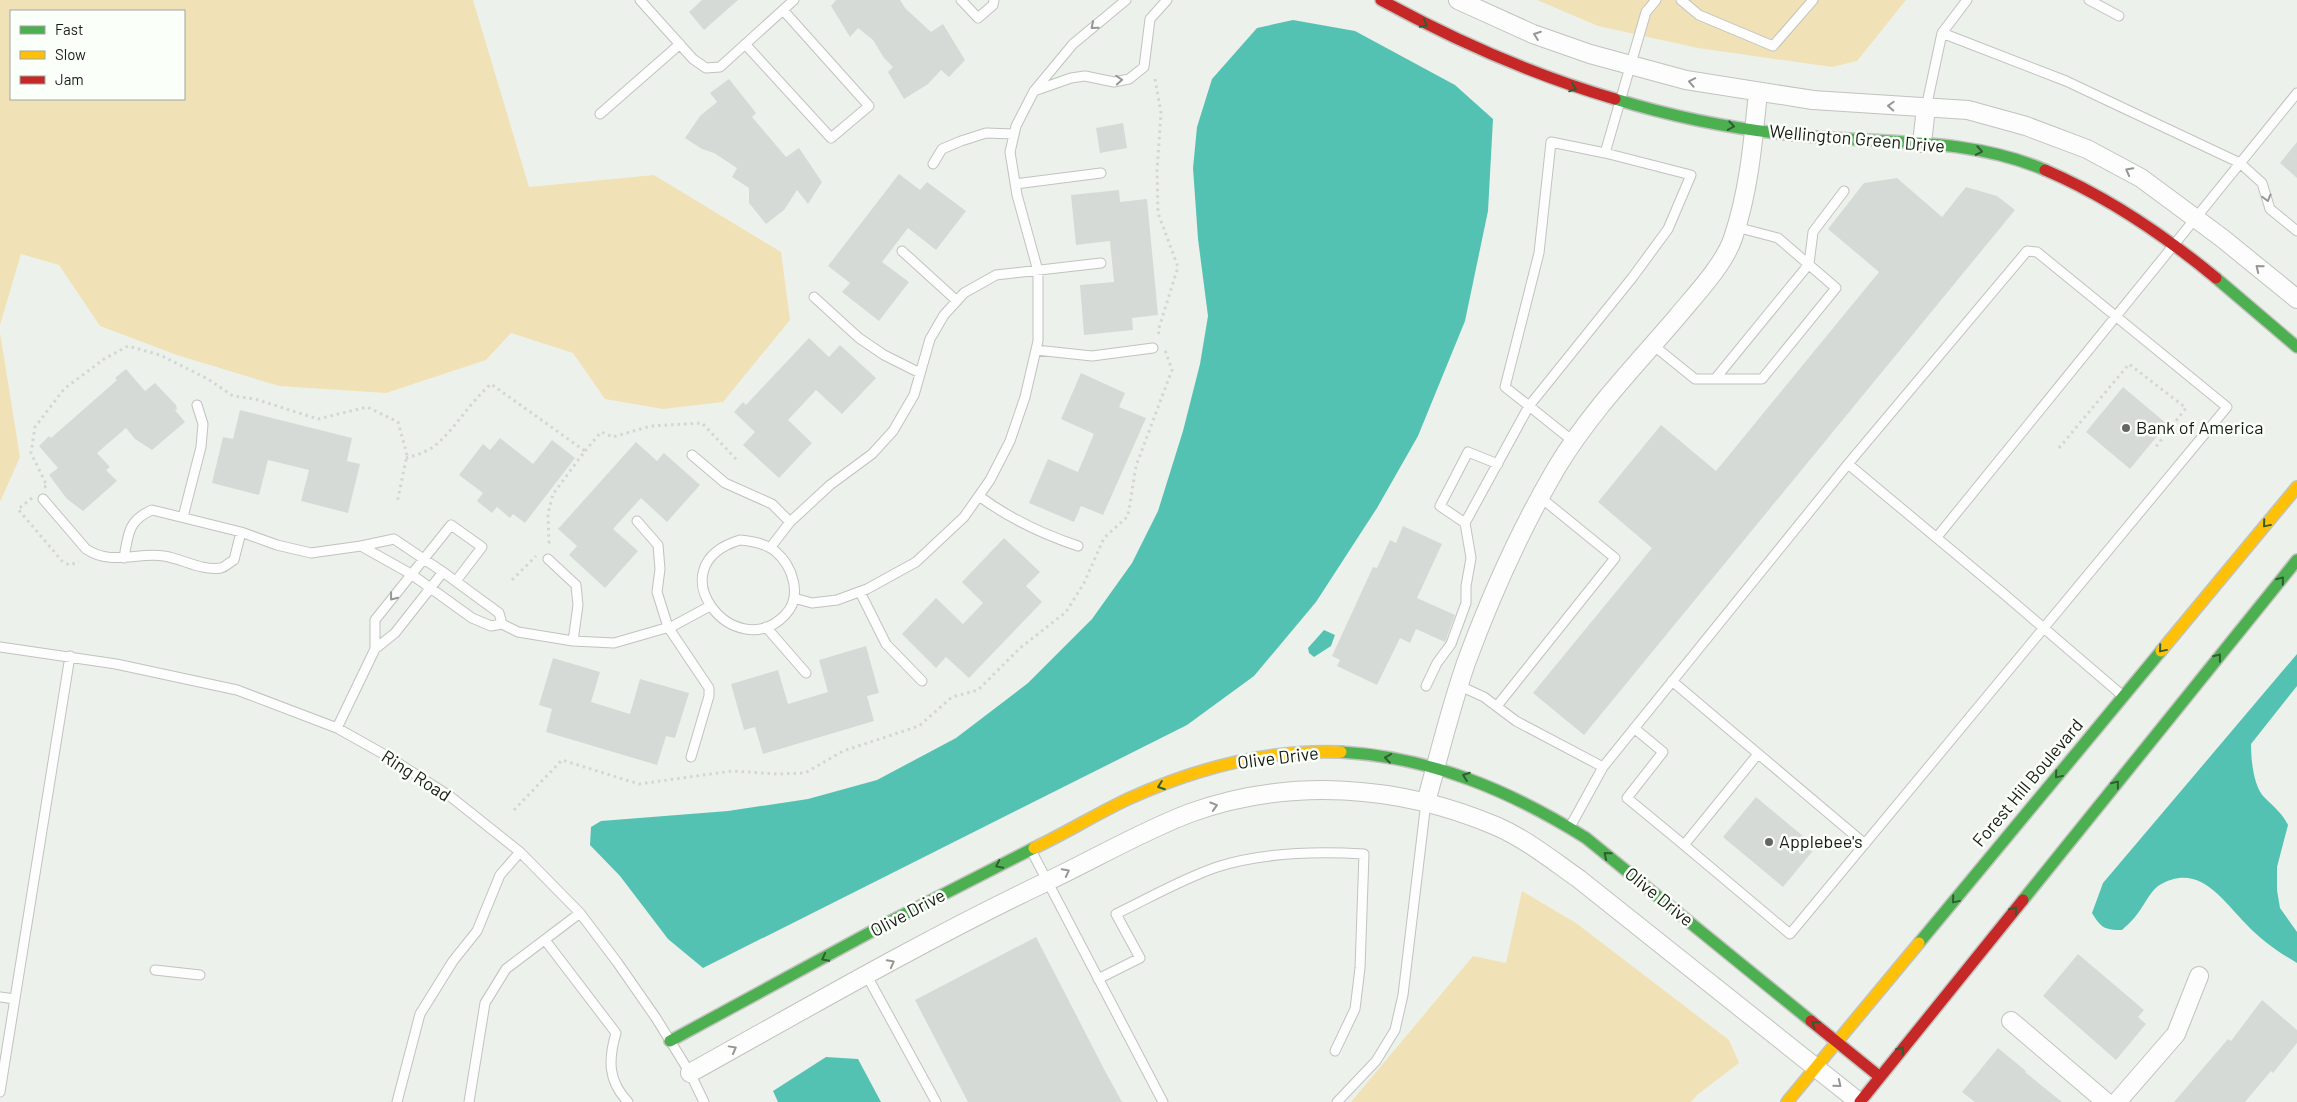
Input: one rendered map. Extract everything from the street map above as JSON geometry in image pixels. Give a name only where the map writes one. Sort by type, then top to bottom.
[{"type":"street","name":"Wellington Green Drive","points":[[1381,0],[1422,24],[1529,72],[1651,111],[1785,135],[1922,143],[1997,154],[2032,164],[2085,187],[2131,213],[2208,271],[2297,347]]},
{"type":"street","name":"Wellington Green Drive","points":[[1458,0],[1533,34],[1590,54],[1686,80],[1813,100],[1968,110],[2026,126],[2087,149],[2141,178],[2297,299]]},
{"type":"street","points":[[1426,802],[1460,686],[1498,578],[1540,497],[1586,424],[1653,345],[1716,266],[1732,240],[1748,182],[1758,92]]},
{"type":"street","points":[[1922,143],[1926,108]]},
{"type":"street","name":"Forest Hill Boulevard","points":[[1787,1102],[2297,487]]},
{"type":"street","points":[[1860,1102],[2297,560]]},
{"type":"street","name":"Olive Drive","points":[[670,1041],[982,873],[1140,794],[1213,768],[1283,754],[1320,751],[1362,754],[1436,767],[1464,775],[1496,788],[1570,827],[1880,1077]]},
{"type":"street","name":"Olive Drive","points":[[690,1073],[1011,898],[1164,824],[1222,803],[1262,794],[1291,790],[1351,790],[1426,802],[1498,827],[1530,845],[1579,879],[1860,1102]]},
{"type":"street","points":[[2117,1102],[2176,1034],[2199,976]]},
{"type":"street","points":[[2011,1021],[2106,1102]]},
{"type":"lane","points":[[640,0],[693,59],[706,68],[720,68],[794,0]]},
{"type":"lane","points":[[961,0],[978,18],[993,5],[994,0]]},
{"type":"lane","points":[[794,598],[812,603],[837,600],[860,592],[916,562],[964,517],[990,480],[1010,441],[1025,397],[1038,341],[1038,271],[1015,184],[1010,152],[1016,126],[1034,91],[1073,44],[1126,0]]},
{"type":"lane","points":[[1034,91],[1078,77],[1099,78],[1114,82],[1128,79],[1144,67],[1150,19],[1167,0]]},
{"type":"lane","points":[[1605,153],[1646,12],[1656,0]]},
{"type":"lane","points":[[1681,0],[1699,15],[1773,46],[1813,0]]},
{"type":"lane","points":[[1926,108],[1942,32],[1967,0]]},
{"type":"lane","points":[[2089,0],[2118,16]]},
{"type":"lane","points":[[745,44],[831,138],[869,106],[783,10]]},
{"type":"lane","points":[[1942,32],[2066,81],[2240,163],[2262,183],[2270,209],[2297,231]]},
{"type":"lane","points":[[600,114],[680,44]]},
{"type":"lane","points":[[1937,537],[2297,93]]},
{"type":"lane","points":[[933,164],[942,149],[961,141],[986,133],[1014,134]]},
{"type":"lane","points":[[1426,686],[1437,663],[1451,644],[1466,603],[1466,586],[1471,558],[1465,523],[1529,406],[1632,278],[1668,229],[1691,175],[1605,153],[1551,142],[1538,253],[1505,387],[1529,406],[1574,442]]},
{"type":"lane","points":[[1015,184],[1101,173]]},
{"type":"lane","points":[[1715,379],[1809,264],[1814,232],[1844,191]]},
{"type":"lane","points":[[1653,345],[1695,379],[1762,379],[1836,288],[1778,238],[1736,227]]},
{"type":"lane","points":[[902,251],[957,301]]},
{"type":"lane","points":[[1570,827],[1603,767],[1634,728],[1672,681],[1848,464],[2026,251],[2037,252],[2227,408],[2043,627],[1790,934],[1627,798],[1663,752],[1634,728]]},
{"type":"lane","points":[[770,548],[790,522],[830,485],[872,454],[893,431],[914,395],[930,339],[944,315],[964,293],[996,275],[1101,263]]},
{"type":"lane","points":[[814,297],[859,338],[884,355],[920,373]]},
{"type":"lane","points":[[1036,350],[1092,356],[1153,348]]},
{"type":"lane","points":[[183,517],[203,424],[197,405]]},
{"type":"lane","points":[[1465,523],[1440,506],[1468,452],[1498,464]]},
{"type":"lane","points":[[692,455],[725,483],[772,504],[790,522]]},
{"type":"lane","points":[[1848,464],[1937,537],[2123,696]]},
{"type":"lane","points":[[41,495],[86,549],[93,554],[110,558],[165,556],[194,566],[221,568],[234,560],[241,532]]},
{"type":"lane","points":[[979,496],[1000,512],[1044,534],[1078,546]]},
{"type":"lane","points":[[1497,706],[1615,558],[1540,497]]},
{"type":"lane","points":[[124,558],[129,529],[139,515],[152,510],[241,532],[276,545],[311,553],[394,539],[456,581],[498,613],[502,624]]},
{"type":"lane","points":[[637,521],[658,545],[660,569],[657,592],[668,627],[709,688],[709,696],[691,756]]},
{"type":"lane","points":[[375,649],[375,620],[451,524],[482,547],[456,581]]},
{"type":"lane","points":[[740,540],[758,542],[770,548],[787,564],[794,581],[794,598],[787,614],[774,625],[757,630],[739,628],[722,620],[710,606],[703,589],[703,572],[710,556],[723,545],[740,540]]},
{"type":"lane","points":[[361,546],[411,574],[472,618],[491,626],[502,624],[518,632],[573,641],[614,643],[668,627],[710,606]]},
{"type":"lane","points":[[548,558],[576,585],[578,605],[573,641]]},
{"type":"lane","points":[[337,728],[375,649],[395,633],[443,572]]},
{"type":"lane","points":[[860,592],[886,644],[922,682]]},
{"type":"lane","points":[[766,627],[806,673]]},
{"type":"lane","name":"Ring Road","points":[[0,647],[70,656],[237,690],[337,728],[387,756],[451,797],[520,852],[580,913],[617,962],[670,1041],[690,1073],[704,1102]]},
{"type":"lane","points":[[0,1092],[70,656]]},
{"type":"lane","points":[[1672,681],[1865,844]]},
{"type":"lane","points":[[1460,686],[1484,697],[1516,720],[1603,767]]},
{"type":"lane","points":[[1684,845],[1758,754]]},
{"type":"lane","points":[[1337,1102],[1376,1061],[1396,1030],[1403,995],[1426,802]]},
{"type":"lane","points":[[1031,850],[1046,882],[1163,1102]]},
{"type":"lane","points":[[1098,979],[1140,958],[1116,914],[1168,889],[1217,867],[1266,856],[1317,851],[1364,854],[1360,968],[1355,1008],[1335,1051]]},
{"type":"lane","points":[[397,1102],[420,1014],[454,961],[477,931],[500,875],[520,852]]},
{"type":"lane","points":[[469,1102],[485,1003],[506,969],[580,913]]},
{"type":"lane","points":[[545,940],[616,1033],[610,1054],[612,1074],[620,1094],[628,1102]]},
{"type":"lane","points":[[155,970],[200,976]]},
{"type":"lane","points":[[867,976],[936,1102]]},
{"type":"lane","points":[[0,997],[15,999]]},
{"type":"path","points":[[1155,79],[1161,113],[1157,171],[1158,213],[1178,267],[1158,331],[1161,339]]},
{"type":"path","points":[[41,495],[47,486],[31,453],[35,427],[64,389],[104,359],[128,346],[160,356],[208,379],[233,396],[255,400],[318,418],[367,407],[398,422],[406,458],[398,503]]},
{"type":"path","points":[[514,810],[562,760],[639,784],[732,771],[778,774],[805,773],[843,751],[919,726],[952,697],[978,690],[1020,648],[1066,612],[1084,582],[1104,538],[1128,516],[1136,466],[1172,370],[1164,346]]},
{"type":"path","points":[[2059,448],[2129,364],[2186,408],[2155,448]]},
{"type":"path","points":[[406,458],[417,455],[438,444],[476,397],[491,384],[586,452]]},
{"type":"path","points":[[512,580],[549,543],[548,513],[553,494],[601,432],[613,437],[651,426],[702,423],[736,459]]},
{"type":"path","points":[[32,497],[18,509],[62,562],[69,565],[79,562]]},
{"type":"shaded area","points":[[0,0],[473,0],[529,187],[654,175],[781,252],[790,320],[723,402],[663,409],[605,399],[573,353],[511,333],[486,360],[386,393],[279,386],[177,355],[100,326],[59,265],[21,254],[0,325]]},
{"type":"shaded area","points":[[1537,0],[1906,0],[1857,61],[1832,67],[1698,48],[1598,26]]},
{"type":"shaded area","points":[[0,333],[20,457],[0,502]]},
{"type":"shaded area","points":[[1522,891],[1576,923],[1729,1040],[1739,1063],[1697,1095],[1691,1102],[1351,1102],[1473,956],[1506,963]]},
{"type":"water","points":[[1293,20],[1355,31],[1455,85],[1493,119],[1488,211],[1465,321],[1418,436],[1377,508],[1316,602],[1254,676],[1187,725],[703,968],[668,939],[620,876],[590,845],[591,827],[601,821],[728,811],[808,799],[877,780],[956,738],[1028,683],[1092,619],[1132,563],[1158,511],[1183,431],[1200,364],[1208,316],[1198,239],[1193,168],[1197,127],[1212,79],[1257,28]]},
{"type":"water","points":[[1324,630],[1335,635],[1331,646],[1314,657],[1309,653],[1308,648]]},
{"type":"water","points":[[2297,654],[2297,686],[2251,744],[2252,764],[2258,787],[2288,825],[2277,867],[2277,890],[2280,908],[2297,932],[2297,963],[2276,950],[2246,924],[2218,894],[2197,880],[2185,878],[2172,879],[2158,886],[2135,917],[2122,930],[2107,929],[2101,925],[2092,913],[2103,883]]},
{"type":"water","points":[[826,1057],[858,1059],[881,1102],[778,1102],[773,1091]]},
{"type":"building","points":[[702,0],[738,0],[704,30],[689,12]]},
{"type":"building","points":[[836,0],[900,0],[905,8],[931,32],[943,24],[965,60],[949,77],[941,70],[928,84],[904,99],[888,72],[893,67],[884,58],[873,40],[858,28],[850,37],[831,6]]},
{"type":"building","points":[[729,79],[756,113],[752,117],[786,157],[799,148],[822,182],[808,204],[797,190],[784,210],[766,224],[749,203],[749,188],[732,177],[737,168],[685,138],[700,116],[717,102],[710,93]]},
{"type":"building","points":[[1123,123],[1127,148],[1100,153],[1096,128]]},
{"type":"building","points":[[2297,142],[2297,178],[2280,163]]},
{"type":"building","points":[[899,174],[920,190],[927,182],[966,211],[936,250],[908,228],[882,262],[909,282],[879,321],[842,292],[850,283],[828,266]]},
{"type":"building","points":[[1897,178],[1942,217],[1966,187],[1997,196],[2015,210],[1584,735],[1533,693],[1652,548],[1598,502],[1661,425],[1716,471],[1879,272],[1828,229],[1864,183]]},
{"type":"building","points":[[1119,190],[1120,202],[1147,199],[1158,315],[1132,318],[1133,330],[1084,335],[1080,285],[1114,282],[1110,241],[1076,245],[1071,195]]},
{"type":"building","points":[[809,338],[829,357],[840,345],[876,378],[842,414],[816,390],[788,420],[812,443],[779,478],[743,445],[755,432],[734,412],[743,402],[746,405]]},
{"type":"building","points":[[126,369],[145,391],[155,383],[176,405],[177,409],[175,410],[185,422],[152,450],[135,439],[126,428],[97,453],[110,467],[106,470],[117,481],[83,511],[67,499],[49,475],[58,468],[39,446],[49,436],[51,438],[117,380],[115,378]]},
{"type":"building","points":[[1081,373],[1125,393],[1119,407],[1146,418],[1103,515],[1081,506],[1074,522],[1029,503],[1048,459],[1078,472],[1094,434],[1061,419]]},
{"type":"building","name":"Bank of America","points":[[2123,387],[2167,424],[2130,469],[2086,432]]},
{"type":"building","points":[[240,410],[352,438],[347,461],[360,464],[348,513],[301,501],[309,470],[268,460],[259,495],[212,483],[223,437],[233,439]]},
{"type":"building","points":[[500,438],[533,464],[552,440],[575,458],[525,523],[513,514],[510,518],[497,507],[492,513],[477,501],[483,493],[459,475],[483,444],[490,450]]},
{"type":"building","points":[[636,442],[657,461],[664,453],[700,485],[667,522],[641,498],[613,529],[638,551],[605,588],[569,555],[577,546],[558,529]]},
{"type":"building","points":[[1403,526],[1442,544],[1417,598],[1455,615],[1445,642],[1416,629],[1410,643],[1400,638],[1377,685],[1337,666],[1340,660],[1332,656],[1373,567],[1377,568],[1390,540],[1396,543]]},
{"type":"building","points":[[1004,538],[1040,572],[1026,586],[1042,602],[969,678],[946,657],[936,668],[902,634],[936,598],[963,624],[983,603],[962,582]]},
{"type":"building","points":[[866,646],[879,693],[867,696],[874,721],[763,754],[755,727],[744,730],[731,684],[778,670],[788,704],[828,692],[819,660]]},
{"type":"building","points":[[553,658],[600,672],[591,702],[630,714],[640,679],[689,693],[675,738],[666,736],[657,765],[546,732],[552,709],[539,705]]},
{"type":"building","name":"Applebee's","points":[[1756,797],[1816,847],[1783,887],[1723,837]]},
{"type":"building","points":[[1036,937],[1122,1102],[968,1102],[915,1000]]},
{"type":"building","points":[[2078,954],[2144,1010],[2138,1017],[2146,1024],[2116,1060],[2043,996]]},
{"type":"building","points":[[2262,1000],[2297,1030],[2297,1043],[2273,1073],[2271,1071],[2245,1102],[2174,1102],[2228,1039],[2231,1041]]},
{"type":"building","points":[[1998,1048],[2062,1102],[1975,1102],[1962,1092]]},
{"type":"traffic: fast","points":[[1615,99],[1690,118],[1740,128],[1817,137],[1933,144],[1990,153],[2018,160],[2045,170]]},
{"type":"traffic: fast","points":[[2216,278],[2297,347]]},
{"type":"traffic: fast","points":[[2023,900],[2297,560]]},
{"type":"traffic: fast","points":[[1919,943],[2161,651]]},
{"type":"traffic: fast","points":[[1341,752],[1374,755],[1438,769],[1499,791],[1558,821],[1586,838],[1811,1021]]},
{"type":"traffic: fast","points":[[670,1041],[891,921],[1034,848]]},
{"type":"traffic: slow","points":[[2161,651],[2297,487]]},
{"type":"traffic: slow","points":[[1034,848],[1128,799],[1205,770],[1232,763],[1286,754],[1341,752]]},
{"type":"traffic: slow","points":[[1787,1102],[1919,943]]},
{"type":"traffic: jam","points":[[1381,0],[1495,56],[1584,90],[1615,99]]},
{"type":"traffic: jam","points":[[2045,170],[2091,192],[2135,218],[2216,278]]},
{"type":"traffic: jam","points":[[1860,1102],[2023,900]]},
{"type":"traffic: jam","points":[[1811,1021],[1880,1077]]},
{"type":"place","name":"Bank of America","points":[[2126,428]]},
{"type":"place","name":"Applebee's","points":[[1769,842]]}]
